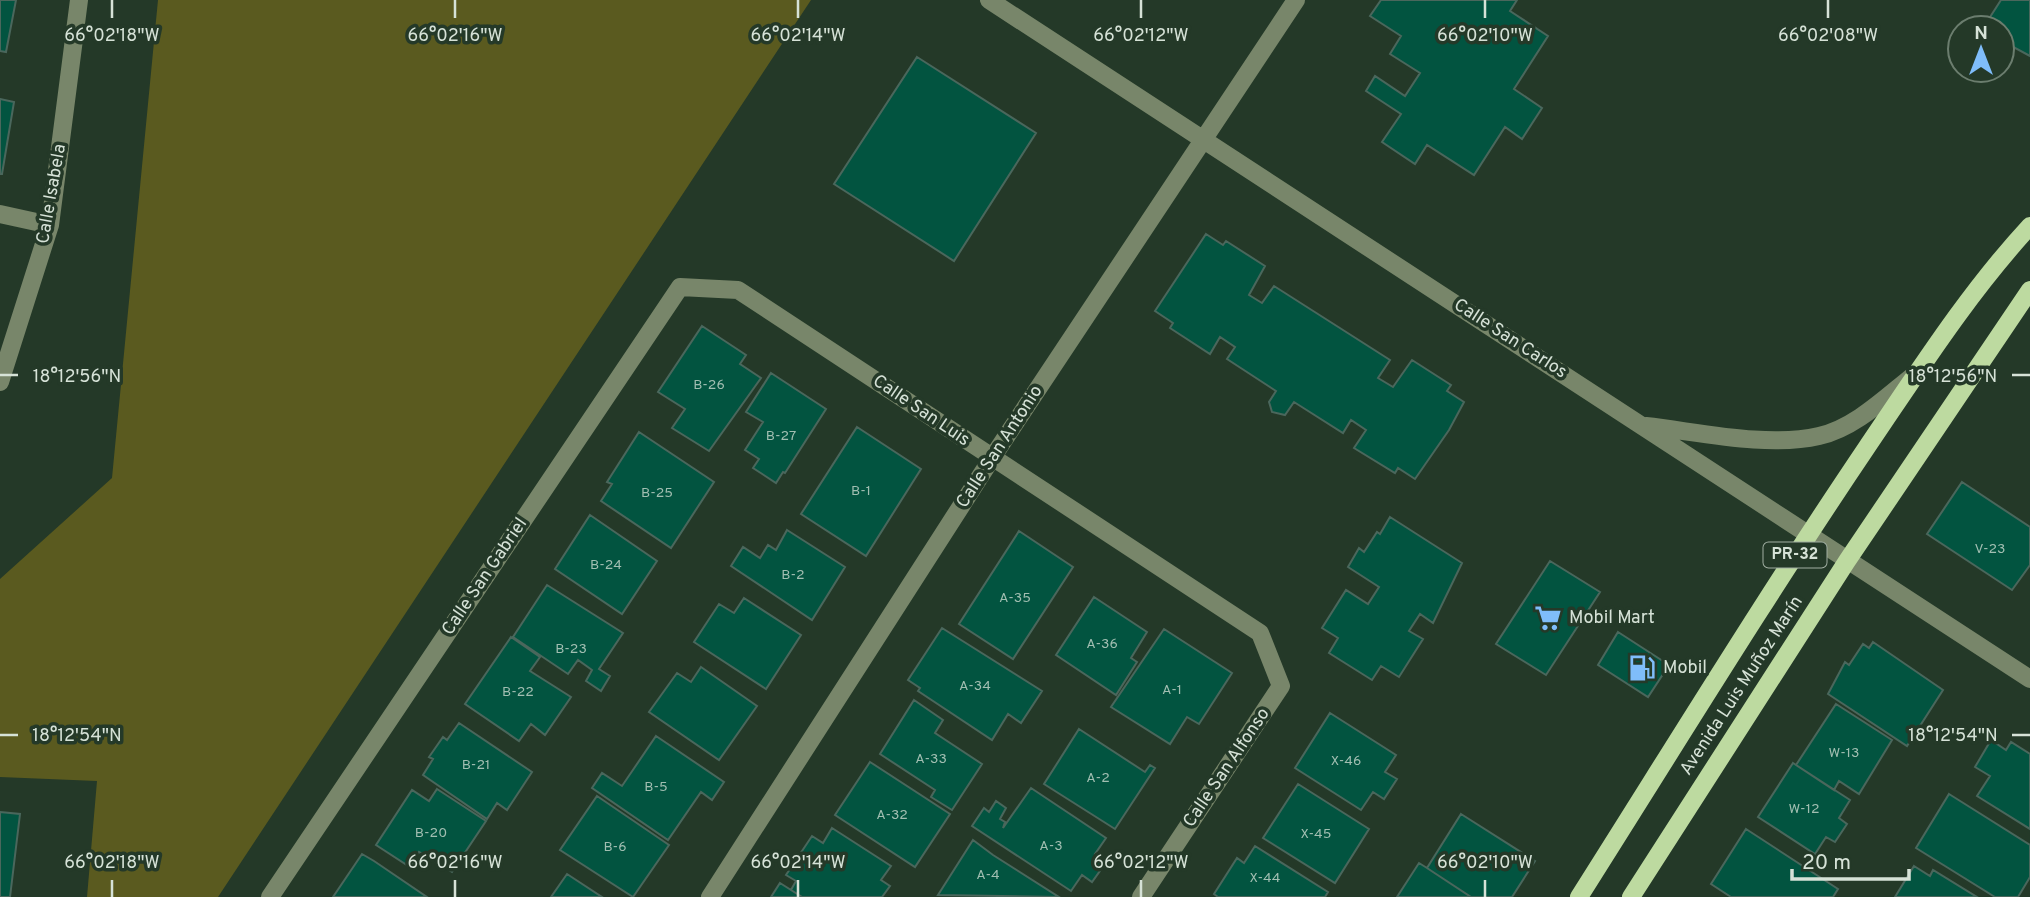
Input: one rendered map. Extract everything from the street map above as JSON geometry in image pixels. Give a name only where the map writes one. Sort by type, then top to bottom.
[{"type":"main road","name":"Avenida Luis Muñoz Marín","points":[[1579,897],[1808,535],[1919,371],[2012,246],[2030,226]]},
{"type":"main road","name":"Avenida Luis Muñoz Marín","points":[[1631,897],[1847,561],[2030,290]]},
{"type":"street","name":"Calle Isabela","points":[[0,382],[50,225],[79,0]]},
{"type":"street","name":"Calle San Carlos","points":[[989,0],[2030,678]]},
{"type":"street","name":"Calle San Antonio","points":[[710,897],[992,458],[1296,0]]},
{"type":"street","points":[[0,214],[50,225]]},
{"type":"street","name":"Calle San Luis","points":[[680,287],[738,290],[1260,632]]},
{"type":"street","name":"Calle San Gabriel","points":[[270,897],[680,287]]},
{"type":"street","points":[[1640,425],[1780,440],[1820,436],[1862,416],[1919,371]]},
{"type":"street","name":"Calle San Alfonso","points":[[1141,897],[1281,686],[1260,632]]},
{"type":"shaded area","points":[[158,0],[811,0],[218,897],[87,897],[97,781],[0,777],[0,579],[112,478]]},
{"type":"building","points":[[0,0],[16,0],[6,52],[0,51]]},
{"type":"building","points":[[1381,0],[1517,0],[1510,11],[1548,36],[1514,89],[1542,108],[1522,139],[1505,127],[1474,175],[1427,145],[1415,164],[1382,142],[1401,114],[1366,91],[1375,76],[1405,96],[1420,73],[1390,54],[1401,36],[1370,16]]},
{"type":"building","points":[[2001,0],[2030,0],[2030,56],[2016,48],[2016,14],[1992,14]]},
{"type":"building","points":[[917,57],[1036,133],[954,261],[834,184]]},
{"type":"building","points":[[0,99],[14,102],[2,174],[0,174]]},
{"type":"building","points":[[1206,234],[1223,245],[1226,241],[1265,266],[1249,295],[1262,303],[1274,286],[1390,360],[1378,378],[1393,387],[1412,360],[1451,385],[1447,391],[1464,402],[1449,430],[1415,479],[1398,468],[1395,473],[1354,448],[1366,430],[1351,420],[1343,433],[1294,402],[1285,415],[1272,412],[1269,402],[1276,391],[1227,359],[1235,347],[1220,337],[1210,354],[1170,328],[1173,323],[1155,311]]},
{"type":"building","points":[[702,326],[746,355],[740,364],[761,378],[709,451],[672,428],[685,409],[658,392]]},
{"type":"building","points":[[771,373],[826,409],[776,483],[753,468],[759,459],[745,450],[763,422],[746,412]]},
{"type":"building","points":[[857,427],[921,469],[866,556],[801,514]]},
{"type":"building","points":[[639,432],[714,482],[671,548],[601,501],[612,484],[607,482]]},
{"type":"building","points":[[1962,482],[2030,527],[2030,565],[2012,590],[1927,534]]},
{"type":"building","points":[[590,515],[657,561],[622,614],[555,569]]},
{"type":"building","points":[[1390,517],[1462,563],[1433,623],[1420,614],[1409,631],[1423,639],[1399,677],[1381,666],[1372,680],[1329,653],[1338,638],[1322,628],[1346,590],[1368,604],[1379,587],[1348,567],[1359,548],[1364,552],[1377,532],[1380,534]]},
{"type":"building","points":[[787,530],[845,567],[812,620],[731,566],[743,547],[760,558],[768,545],[776,550]]},
{"type":"building","points":[[1019,531],[1073,567],[1013,659],[959,624]]},
{"type":"building","name":"Mobil Mart","points":[[1550,561],[1600,592],[1546,675],[1496,644]]},
{"type":"building","points":[[547,585],[623,633],[599,669],[610,676],[601,691],[586,681],[592,670],[578,660],[568,674],[513,637]]},
{"type":"building","points":[[1094,597],[1147,632],[1131,658],[1137,662],[1116,695],[1056,655]]},
{"type":"building","points":[[744,598],[801,635],[766,689],[694,642],[719,604],[734,613]]},
{"type":"building","points":[[942,628],[1042,691],[1021,723],[1008,714],[992,740],[918,691],[920,688],[908,680]]},
{"type":"building","points":[[1164,629],[1232,673],[1199,724],[1187,717],[1170,744],[1111,707]]},
{"type":"building","points":[[1618,632],[1669,665],[1648,697],[1598,665]]},
{"type":"building","points":[[511,637],[540,657],[530,671],[571,697],[545,735],[531,724],[519,741],[465,704]]},
{"type":"building","points":[[1873,642],[1943,690],[1907,746],[1828,694],[1845,662],[1849,665],[1863,644],[1869,648]]},
{"type":"building","points":[[701,667],[757,706],[719,760],[649,712],[677,673],[691,682]]},
{"type":"building","points":[[914,700],[943,720],[935,733],[982,764],[952,810],[931,797],[935,790],[880,754]]},
{"type":"building","points":[[1836,704],[1892,740],[1859,794],[1839,781],[1834,790],[1796,765]]},
{"type":"building","points":[[1330,713],[1396,755],[1385,772],[1397,779],[1384,799],[1373,792],[1361,810],[1295,768]]},
{"type":"building","points":[[459,723],[532,772],[507,810],[497,803],[487,819],[423,775],[433,759],[429,757],[443,737],[447,740]]},
{"type":"building","points":[[1079,729],[1145,772],[1150,765],[1155,768],[1115,829],[1044,784]]},
{"type":"building","points":[[656,736],[724,782],[712,800],[701,792],[668,840],[592,788],[602,773],[622,786]]},
{"type":"building","points":[[1991,740],[2006,750],[2011,742],[2030,754],[2030,829],[1977,796],[1990,776],[1975,767]]},
{"type":"building","points":[[870,762],[950,814],[915,867],[835,815]]},
{"type":"building","points":[[1793,763],[1850,800],[1839,818],[1847,824],[1835,842],[1826,837],[1815,854],[1758,817]]},
{"type":"building","points":[[1298,784],[1369,829],[1335,883],[1263,838]]},
{"type":"building","points":[[1031,788],[1106,838],[1095,854],[1107,861],[1092,882],[1082,875],[1071,891],[972,826],[984,808],[989,812],[996,801],[1006,808],[1000,819],[1005,822],[1003,828]]},
{"type":"building","points":[[437,789],[486,821],[452,872],[419,852],[410,867],[376,845],[412,790],[429,801]]},
{"type":"building","points":[[1949,794],[2030,845],[2030,877],[2018,897],[1995,897],[1916,848]]},
{"type":"building","points":[[597,796],[669,845],[633,897],[560,850]]},
{"type":"building","points":[[0,812],[20,814],[10,897],[0,897]]},
{"type":"building","points":[[1461,814],[1535,861],[1512,897],[1471,897],[1427,868]]},
{"type":"building","points":[[832,828],[891,866],[881,880],[890,886],[882,897],[802,897],[791,890],[796,881],[786,875],[812,836],[823,843]]},
{"type":"building","points":[[1746,829],[1838,889],[1833,897],[1731,897],[1711,884]]},
{"type":"building","points":[[973,840],[993,855],[1059,897],[938,895]]},
{"type":"building","points":[[1255,846],[1328,892],[1325,897],[1218,897],[1214,894],[1237,858],[1244,863]]},
{"type":"building","points":[[362,854],[374,861],[427,897],[333,897]]},
{"type":"building","points":[[1419,863],[1427,868],[1471,897],[1397,897]]},
{"type":"building","points":[[1914,866],[1930,876],[1933,870],[1977,897],[1895,897]]},
{"type":"building","points":[[567,874],[602,897],[551,897]]},
{"type":"building","points":[[780,883],[802,897],[771,897]]},
{"type":"place","name":"Mobil Mart","points":[[1548,618]]},
{"type":"place","name":"Mobil","points":[[1642,668]]}]
